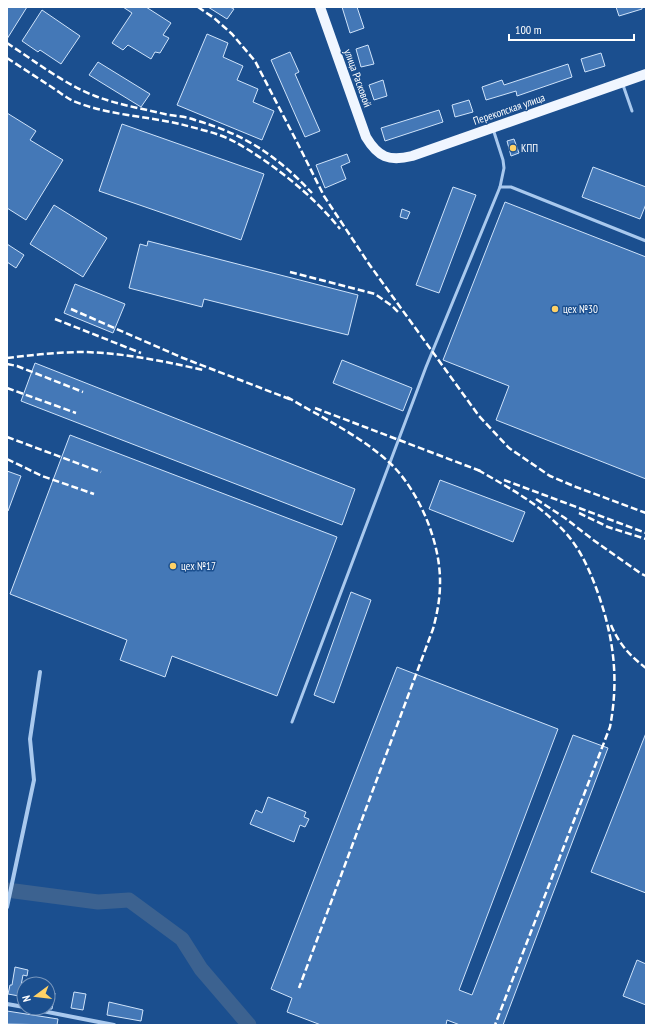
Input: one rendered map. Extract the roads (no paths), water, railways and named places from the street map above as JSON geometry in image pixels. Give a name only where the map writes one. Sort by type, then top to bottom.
[{"type":"main road","name":"улица Расковой","points":[[320,7],[366,137],[380,154]]},
{"type":"main road","name":"Перекопская улица","points":[[380,154],[395,159],[404,158],[646,74]]},
{"type":"street","points":[[7,907],[34,780],[30,739],[40,672]]},
{"type":"street","points":[[56,1014],[114,1025]]},
{"type":"lane","points":[[622,83],[632,111]]},
{"type":"lane","points":[[292,722],[426,367],[500,187],[504,160],[493,128]]},
{"type":"lane","points":[[500,187],[511,187],[646,241]]},
{"type":"waterway","points":[[7,890],[98,902],[129,900],[182,939],[201,969],[249,1025]]},
{"type":"railway","points":[[198,7],[214,18],[232,34],[255,61],[324,196],[369,264],[479,416],[509,448],[550,476],[646,513]]},
{"type":"railway","points":[[7,43],[61,79],[95,96],[132,107],[192,119],[230,132],[273,157],[312,193]]},
{"type":"railway","points":[[7,58],[67,98],[86,106],[180,124],[215,134],[235,142],[263,159],[305,192],[340,229]]},
{"type":"railway","points":[[290,272],[375,294],[399,313]]},
{"type":"railway","points":[[71,309],[183,358],[292,400]]},
{"type":"railway","points":[[55,319],[141,353]]},
{"type":"railway","points":[[7,358],[83,352],[143,358],[203,370]]},
{"type":"railway","points":[[7,364],[17,366],[83,392]]},
{"type":"railway","points":[[7,388],[76,413]]},
{"type":"railway","points":[[287,397],[368,445],[392,465],[402,477],[420,504],[433,536],[437,552],[440,584],[438,606],[433,629],[299,988]]},
{"type":"railway","points":[[315,408],[483,472]]},
{"type":"railway","points":[[7,437],[101,472]]},
{"type":"railway","points":[[7,459],[42,476],[94,494]]},
{"type":"railway","points":[[478,470],[519,494],[547,515],[564,531],[582,555],[598,593],[608,627],[614,676],[613,709],[610,727],[495,1025]]},
{"type":"railway","points":[[504,480],[646,533]]},
{"type":"railway","points":[[536,499],[646,576]]},
{"type":"railway","points":[[579,513],[608,527],[646,539]]},
{"type":"railway","points":[[611,625],[626,649],[646,668]]},
{"type":"place","name":"КПП","points":[[513,148]]},
{"type":"place","name":"цех №30","points":[[555,309]]},
{"type":"place","name":"цех №17","points":[[173,566]]}]
